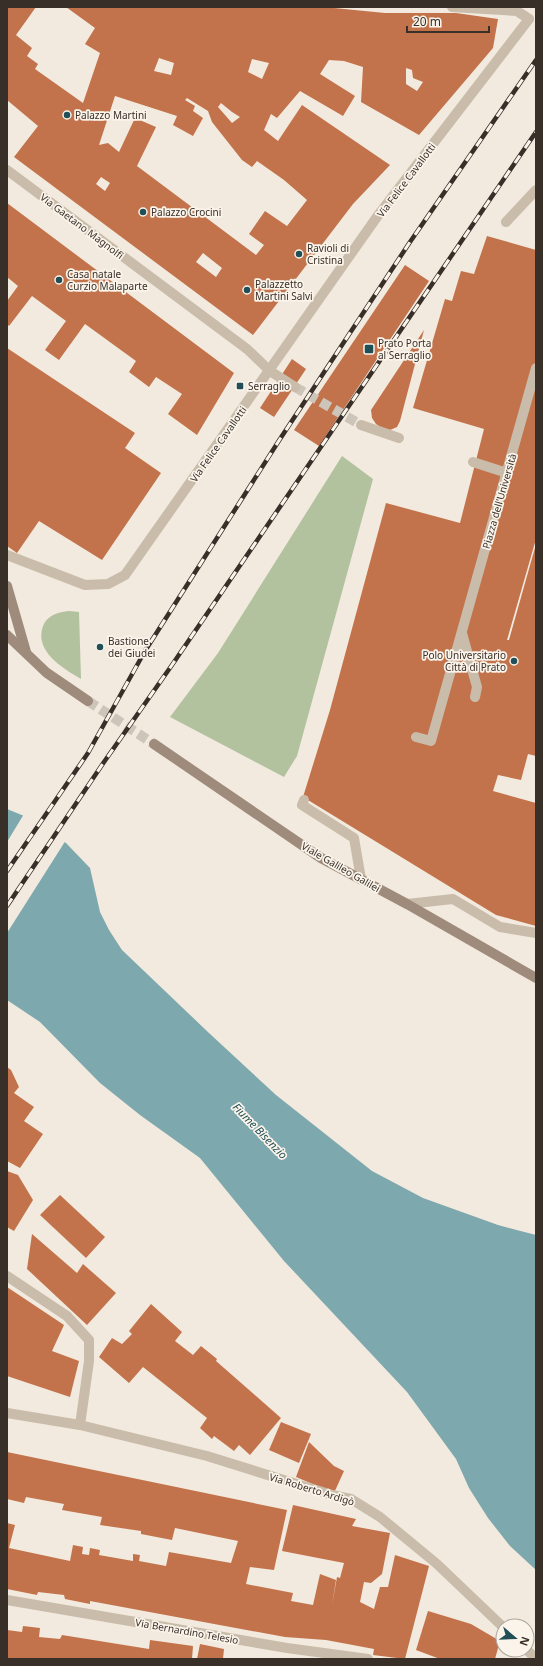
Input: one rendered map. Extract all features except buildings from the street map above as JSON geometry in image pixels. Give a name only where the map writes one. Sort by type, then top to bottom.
[{"type":"street","points":[[452,7],[520,9],[533,19]]},
{"type":"street","name":"Via Felice Cavallotti","points":[[7,556],[85,585],[108,584],[125,575],[379,214],[533,19]]},
{"type":"street","name":"Via Gaetano Magnolfi","points":[[7,170],[247,349],[270,371],[295,387]]},
{"type":"street","points":[[506,222],[536,190]]},
{"type":"street","name":"Piazza dell'Università","points":[[416,737],[431,741],[536,368]]},
{"type":"street","points":[[361,425],[399,438]]},
{"type":"street","points":[[473,462],[507,473]]},
{"type":"street","points":[[7,586],[26,652]]},
{"type":"street","points":[[462,633],[477,687],[475,697]]},
{"type":"street","points":[[7,635],[47,674],[88,701]]},
{"type":"street","name":"Viale Galileo Galilei","points":[[154,744],[321,858],[407,904],[536,978]]},
{"type":"street","points":[[304,800],[302,805],[354,838],[360,879]]},
{"type":"street","points":[[407,904],[452,899],[500,927],[536,933]]},
{"type":"street","points":[[7,1276],[67,1316],[90,1340],[89,1362],[80,1425]]},
{"type":"street","name":"Via Roberto Ardigò","points":[[7,1414],[80,1425],[207,1456],[332,1495],[351,1499],[380,1517],[437,1564],[495,1619]]},
{"type":"street","name":"Via Bernardino Telesio","points":[[7,1600],[287,1648],[368,1659]]},
{"type":"green space","points":[[342,456],[373,479],[297,756],[284,777],[170,717],[218,653]]},
{"type":"green space","points":[[69,611],[79,612],[81,679],[58,664],[46,651],[42,643],[41,635],[43,626],[47,619],[57,613]]},
{"type":"water","name":"Fiume Bisenzio","points":[[7,809],[29,818],[66,843],[90,868],[100,912],[109,930],[122,950],[276,1095],[372,1171],[423,1198],[498,1225],[536,1235],[536,1570],[510,1546],[488,1518],[469,1488],[456,1459],[407,1392],[284,1261],[200,1158],[140,1115],[100,1083],[40,1022],[7,1000]]},
{"type":"pier","points":[[24,814],[66,840],[7,933],[7,842]]},
{"type":"tunnel","points":[[295,387],[361,425]]},
{"type":"tunnel","points":[[88,701],[154,744]]},
{"type":"railway","points":[[7,871],[88,753],[145,651],[280,439],[410,242],[536,60]]},
{"type":"railway","points":[[7,906],[536,132]]},
{"type":"place","name":"Palazzo Martini","points":[[67,115]]},
{"type":"place","name":"Palazzo Crocini","points":[[143,212]]},
{"type":"place","name":"Ravioli di Cristina","points":[[299,254]]},
{"type":"place","name":"Casa natale Curzio Malaparte","points":[[59,280]]},
{"type":"place","name":"Palazzetto Martini Salvi","points":[[247,290]]},
{"type":"place","name":"Prato Porta al Serraglio","points":[[369,349]]},
{"type":"place","name":"Serraglio","points":[[240,386]]},
{"type":"place","name":"Bastione dei Giudei","points":[[100,647]]},
{"type":"place","name":"Polo Universitario Città di Prato","points":[[514,661]]}]
